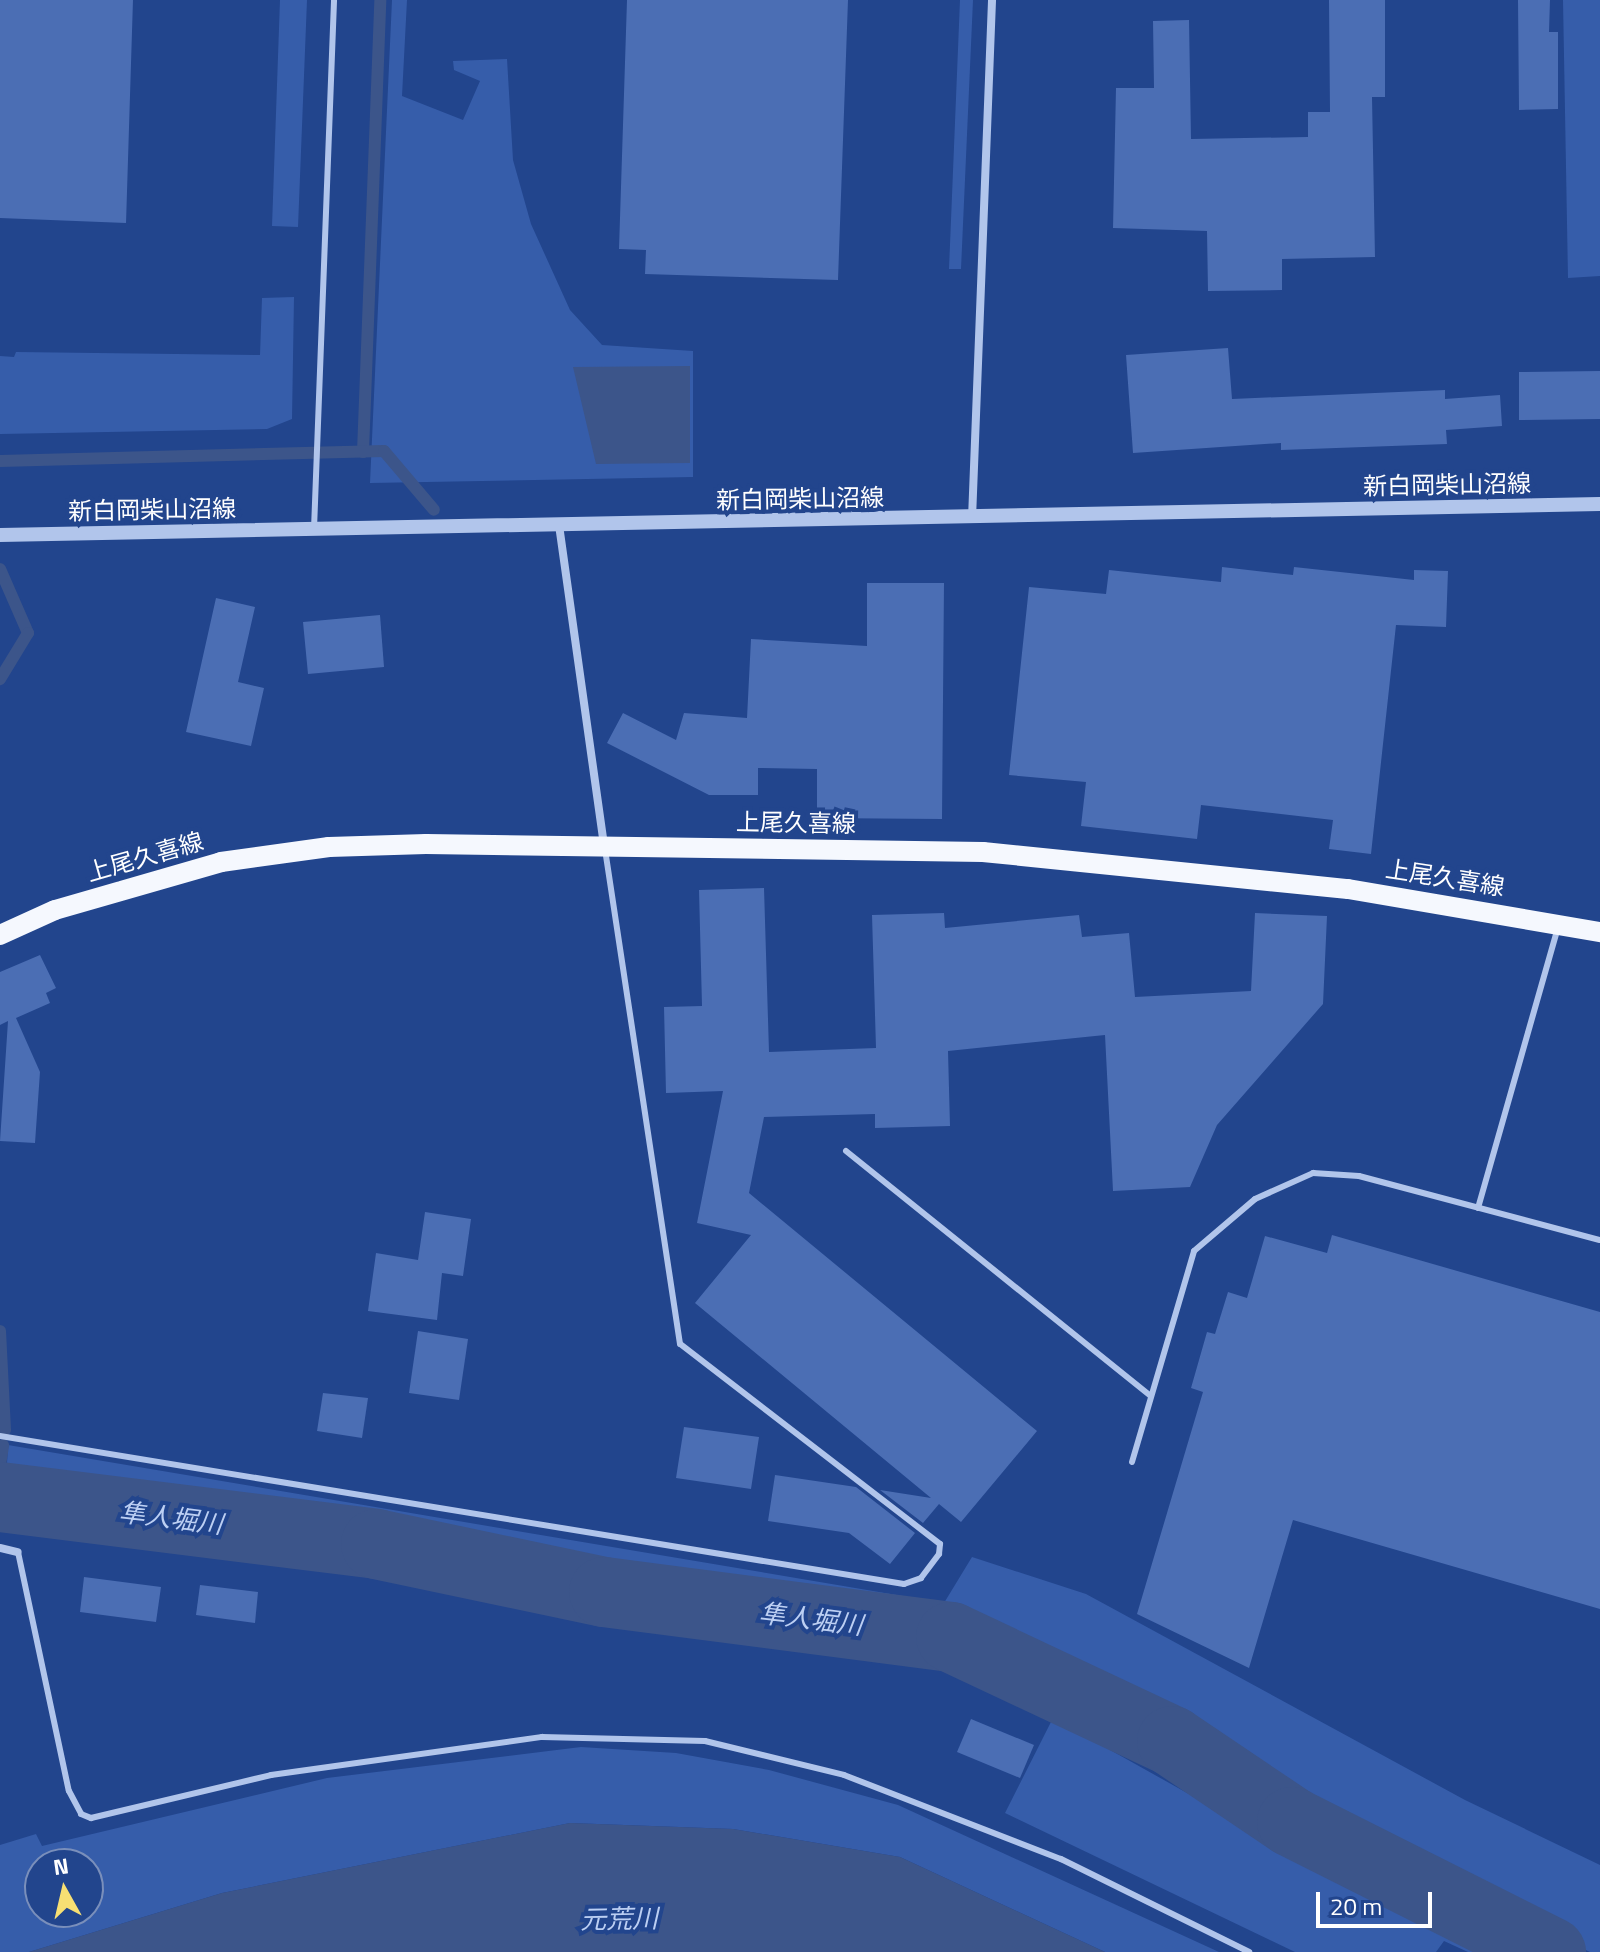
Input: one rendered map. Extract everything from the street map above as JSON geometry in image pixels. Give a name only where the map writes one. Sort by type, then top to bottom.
[{"type":"main road","name":"上尾久喜線","points":[[0,935],[55,910],[168,875],[277,853],[378,845],[983,852],[1348,889],[1600,932]]},
{"type":"street","points":[[972,519],[992,0]]},
{"type":"street","name":"新白岡柴山沼線","points":[[0,535],[972,519],[1600,504]]},
{"type":"street","points":[[559,525],[604,846]]},
{"type":"street","points":[[0,1548],[18,1552]]},
{"type":"lane","points":[[314,529],[334,0]]},
{"type":"lane","points":[[0,1436],[904,1584],[921,1578],[939,1554],[940,1544],[680,1344],[604,846]]},
{"type":"lane","points":[[1478,1208],[1559,924]]},
{"type":"lane","points":[[846,1151],[1151,1396]]},
{"type":"lane","points":[[1132,1462],[1194,1251],[1255,1199],[1313,1173],[1359,1176],[1600,1240]]},
{"type":"lane","points":[[18,1552],[69,1791],[81,1814],[91,1818],[271,1775],[542,1737],[705,1741],[844,1775],[1046,1853],[1249,1952]]},
{"type":"shaded area","points":[[280,0],[307,0],[298,227],[272,226]]},
{"type":"shaded area","points":[[392,0],[407,0],[402,96],[463,120],[480,81],[454,70],[453,61],[507,59],[513,160],[531,224],[570,310],[602,345],[693,351],[693,477],[370,483]]},
{"type":"shaded area","points":[[960,0],[973,0],[961,269],[949,269]]},
{"type":"shaded area","points":[[1563,0],[1600,0],[1600,276],[1568,278]]},
{"type":"shaded area","points":[[294,297],[292,419],[267,429],[0,434],[0,356],[14,357],[16,352],[260,355],[262,298]]},
{"type":"shaded area","points":[[8,1445],[944,1603],[972,1557],[1086,1594],[1465,1800],[1600,1865],[1600,1952],[1590,1952],[1460,1891],[1297,1801],[1179,1717],[1080,1664],[940,1614],[707,1578],[560,1563],[333,1517],[21,1469],[7,1463]]},
{"type":"shaded area","points":[[1053,1718],[1357,1888],[1460,1923],[1518,1952],[1468,1952],[1444,1941],[1436,1952],[1295,1952],[1005,1813]]},
{"type":"shaded area","points":[[581,1747],[676,1753],[769,1770],[898,1805],[1219,1952],[1105,1952],[900,1857],[733,1829],[570,1823],[222,1893],[29,1952],[0,1952],[0,1845],[36,1834],[42,1846],[327,1778]]},
{"type":"water","points":[[690,366],[690,463],[596,464],[573,367]]},
{"type":"water","name":"元荒川","points":[[570,1823],[733,1829],[900,1857],[1105,1952],[29,1952],[222,1893]]},
{"type":"building","points":[[0,0],[133,0],[126,223],[0,218]]},
{"type":"building","points":[[627,0],[848,0],[838,280],[645,274],[646,250],[619,249]]},
{"type":"building","points":[[1329,0],[1385,0],[1385,97],[1372,97],[1375,257],[1282,259],[1282,290],[1208,291],[1207,231],[1113,228],[1116,88],[1154,88],[1153,21],[1189,20],[1191,139],[1308,137],[1308,112],[1330,112]]},
{"type":"building","points":[[1518,0],[1550,0],[1549,32],[1558,32],[1558,109],[1519,110]]},
{"type":"building","points":[[1228,348],[1232,399],[1445,390],[1445,399],[1500,395],[1502,426],[1446,430],[1447,444],[1281,450],[1281,443],[1133,453],[1126,355]]},
{"type":"building","points":[[1600,371],[1600,419],[1519,420],[1519,372]]},
{"type":"building","points":[[1222,567],[1293,575],[1294,567],[1414,580],[1414,570],[1448,571],[1446,627],[1396,625],[1371,854],[1329,849],[1333,820],[1201,805],[1197,839],[1081,826],[1086,782],[1009,775],[1029,587],[1106,594],[1109,570],[1221,582]]},
{"type":"building","points":[[867,583],[944,583],[942,819],[817,818],[817,769],[758,768],[758,795],[709,795],[607,743],[623,713],[676,740],[684,713],[747,718],[751,639],[867,646]]},
{"type":"building","points":[[216,598],[255,607],[238,682],[264,688],[251,746],[186,732]]},
{"type":"building","points":[[380,615],[384,667],[308,674],[303,622]]},
{"type":"building","points":[[764,888],[769,1052],[876,1048],[872,915],[944,913],[945,928],[1079,915],[1082,937],[1129,933],[1135,997],[1251,991],[1255,913],[1327,916],[1323,1004],[1217,1125],[1190,1187],[1113,1191],[1105,1035],[948,1051],[950,1126],[875,1128],[875,1114],[764,1117],[749,1193],[1037,1431],[961,1522],[939,1504],[923,1523],[880,1490],[931,1498],[695,1303],[751,1235],[697,1223],[723,1091],[666,1093],[664,1007],[702,1006],[699,890]]},
{"type":"building","points":[[40,955],[56,988],[46,993],[50,1003],[16,1018],[40,1072],[35,1143],[0,1141],[8,1021],[0,1025],[0,972]]},
{"type":"building","points":[[425,1212],[471,1219],[463,1276],[442,1273],[437,1320],[368,1311],[376,1253],[418,1260]]},
{"type":"building","points":[[1332,1235],[1600,1312],[1600,1609],[1293,1520],[1249,1668],[1137,1614],[1203,1392],[1191,1388],[1207,1332],[1215,1334],[1228,1292],[1247,1298],[1265,1236],[1327,1253]]},
{"type":"building","points":[[418,1331],[468,1339],[459,1400],[409,1393]]},
{"type":"building","points":[[323,1393],[368,1398],[362,1438],[317,1431]]},
{"type":"building","points":[[684,1427],[759,1437],[751,1489],[676,1478]]},
{"type":"building","points":[[775,1475],[856,1487],[915,1533],[890,1564],[849,1533],[768,1521]]},
{"type":"building","points":[[84,1577],[161,1587],[156,1622],[80,1612]]},
{"type":"building","points":[[200,1585],[258,1592],[255,1623],[196,1615]]},
{"type":"building","points":[[971,1719],[1034,1745],[1020,1778],[957,1752]]},
{"type":"waterway","points":[[363,452],[380,0]]},
{"type":"waterway","points":[[0,461],[384,451],[434,510]]},
{"type":"waterway","points":[[0,569],[28,633],[0,679]]},
{"type":"waterway","points":[[0,1331],[5,1430]]},
{"type":"waterway","points":[[0,1465],[3,1445]]},
{"type":"waterway","name":"隼人堀川","points":[[0,1497],[376,1544],[604,1592],[951,1637],[1172,1741],[1292,1822],[1551,1952]]}]
